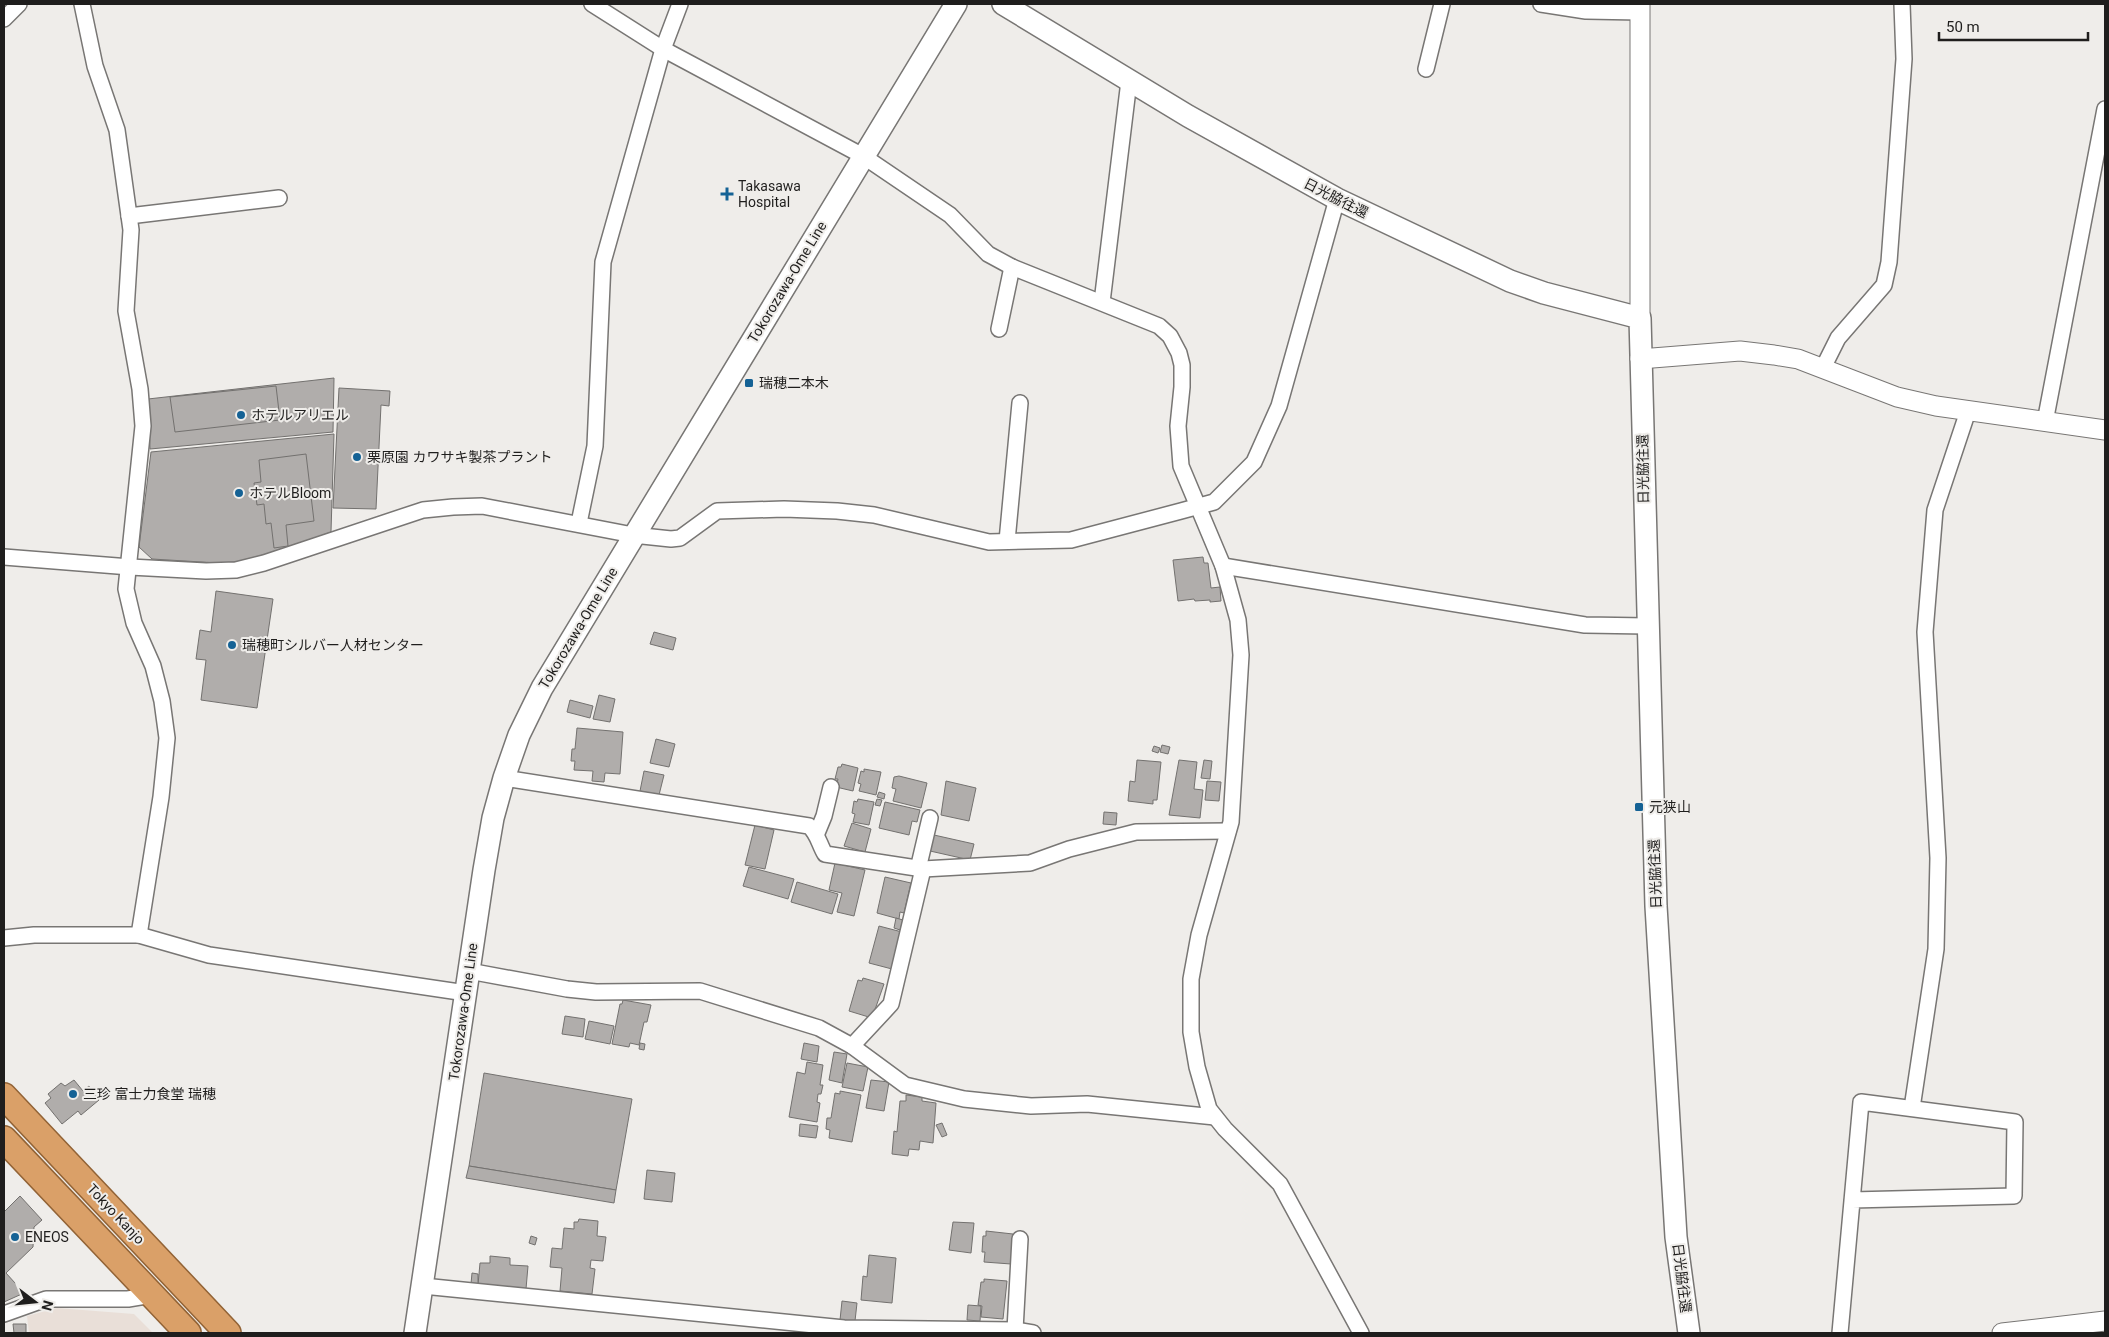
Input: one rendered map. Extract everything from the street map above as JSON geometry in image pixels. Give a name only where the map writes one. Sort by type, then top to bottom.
[{"type":"highway","name":"Tokyo Kanjo","points":[[4,1096],[228,1333]]},
{"type":"highway","points":[[4,1140],[188,1333]]},
{"type":"main road","name":"Tokorozawa-Ome Line","points":[[415,1333],[493,818],[519,735],[542,688],[633,535],[956,4]]},
{"type":"main road","name":"日光脇往還","points":[[1003,4],[1129,81],[1244,148],[1337,199],[1510,281],[1544,294],[1640,318],[1656,906],[1676,1237],[1689,1333]]},
{"type":"street","points":[[4,19],[19,4]]},
{"type":"street","points":[[82,4],[95,66],[116,130],[131,230],[126,311],[140,389],[143,426],[130,567],[126,589],[134,623],[153,666],[162,700],[167,738],[161,798],[139,935]]},
{"type":"street","points":[[592,4],[663,49],[863,156],[950,215],[988,254],[1012,267],[1159,326],[1170,336],[1179,353],[1182,365],[1178,444],[1181,466],[1223,566],[1238,620],[1241,655],[1228,831],[1200,935],[1191,979],[1191,1032],[1197,1067],[1204,1096],[1215,1117],[1280,1184],[1361,1333]]},
{"type":"street","points":[[579,523],[595,446],[602,262],[663,49],[680,4]]},
{"type":"street","points":[[1426,69],[1442,4]]},
{"type":"street","points":[[1541,4],[1586,11],[1640,8],[1640,318]]},
{"type":"street","points":[[1823,368],[1838,338],[1884,285],[1889,262],[1904,59],[1902,4]]},
{"type":"street","points":[[1102,302],[1129,81]]},
{"type":"street","points":[[2045,422],[2105,109]]},
{"type":"street","points":[[129,216],[279,198]]},
{"type":"street","points":[[4,557],[130,567],[206,571],[236,570],[264,563],[423,510],[453,507],[482,506],[579,523],[633,535],[671,539],[680,538],[717,511],[784,509],[874,515],[990,542],[1071,540],[1198,507],[1214,502],[1254,462],[1279,406],[1337,199]]},
{"type":"street","points":[[999,330],[1012,267]]},
{"type":"street","points":[[1640,358],[1740,351],[1798,359],[1897,397],[1968,411],[2105,430]]},
{"type":"street","points":[[1007,541],[1020,403]]},
{"type":"street","points":[[1912,1108],[1936,949],[1938,858],[1925,632],[1935,510],[1968,411]]},
{"type":"street","points":[[1223,566],[1585,626],[1647,626]]},
{"type":"street","points":[[504,778],[810,826],[817,833]]},
{"type":"street","points":[[831,787],[824,816],[817,833],[818,844],[825,854],[921,869],[1030,863],[1069,849],[1136,832],[1228,831]]},
{"type":"street","points":[[852,1046],[891,1004],[921,869],[930,818]]},
{"type":"street","points":[[4,938],[34,935],[139,935],[209,954],[466,994]]},
{"type":"street","points":[[469,971],[567,989],[596,992],[700,991],[819,1028],[852,1046],[905,1085],[964,1099],[1034,1106],[1087,1104],[1215,1117]]},
{"type":"street","points":[[1840,1333],[1860,1102],[2015,1122],[2014,1196],[1852,1200]]},
{"type":"street","points":[[1015,1330],[1020,1239]]},
{"type":"street","points":[[423,1286],[844,1328],[1015,1330],[1032,1333]]},
{"type":"street","points":[[4,1314],[46,1298],[128,1299],[152,1295]]},
{"type":"street","points":[[2002,1333],[2051,1330],[2105,1321]]},
{"type":"shaded area","points":[[57,1308],[134,1314],[153,1333],[29,1333],[27,1316]]},
{"type":"building","name":"ホテルアリエル","points":[[334,378],[333,432],[150,449],[148,399]]},
{"type":"building","points":[[276,386],[280,420],[175,432],[170,397]]},
{"type":"building","name":"栗原園 カワサキ製茶プラント","points":[[339,388],[390,391],[389,406],[381,405],[376,509],[333,508]]},
{"type":"building","name":"ホテルBloom","points":[[334,434],[331,532],[252,561],[218,563],[152,559],[139,547],[151,452]]},
{"type":"building","points":[[306,454],[314,521],[286,525],[288,546],[274,548],[271,523],[266,524],[264,504],[257,505],[254,483],[261,482],[259,460]]},
{"type":"building","points":[[1203,557],[1204,563],[1208,563],[1211,588],[1220,587],[1221,601],[1195,601],[1194,599],[1178,601],[1173,560]]},
{"type":"building","name":"瑞穂町シルバー人材センター","points":[[216,591],[273,599],[257,708],[201,700],[206,660],[196,659],[200,630],[211,632]]},
{"type":"building","points":[[654,632],[676,638],[673,650],[650,644]]},
{"type":"building","points":[[599,695],[615,699],[610,722],[593,719]]},
{"type":"building","points":[[570,700],[593,706],[590,718],[567,712]]},
{"type":"building","points":[[577,728],[623,732],[620,774],[605,773],[604,782],[592,781],[593,771],[574,770],[575,761],[571,761],[572,749],[575,749]]},
{"type":"building","points":[[656,739],[675,744],[669,767],[650,763]]},
{"type":"building","points":[[1162,745],[1170,747],[1168,754],[1160,752]]},
{"type":"building","points":[[1154,746],[1160,748],[1158,753],[1152,751]]},
{"type":"building","points":[[1137,760],[1161,762],[1157,800],[1153,800],[1153,804],[1128,801],[1130,781],[1135,782]]},
{"type":"building","points":[[1179,760],[1197,762],[1194,789],[1203,790],[1200,818],[1169,815]]},
{"type":"building","points":[[1204,760],[1212,761],[1210,779],[1201,778]]},
{"type":"building","points":[[842,764],[858,768],[853,791],[836,787],[838,779],[835,779],[838,767],[841,767]]},
{"type":"building","points":[[864,769],[881,772],[876,795],[859,791],[861,784],[858,783],[861,771],[864,772]]},
{"type":"building","points":[[644,771],[664,775],[659,795],[640,791]]},
{"type":"building","points":[[899,776],[927,783],[921,808],[893,801],[896,789],[892,788],[894,777]]},
{"type":"building","points":[[946,781],[976,788],[969,821],[941,815]]},
{"type":"building","points":[[1207,781],[1221,782],[1219,801],[1205,800]]},
{"type":"building","points":[[879,792],[885,794],[884,799],[877,797]]},
{"type":"building","points":[[858,799],[874,802],[869,825],[853,822],[855,814],[852,813],[854,801],[857,802]]},
{"type":"building","points":[[877,799],[882,800],[880,806],[875,805]]},
{"type":"building","points":[[885,802],[920,810],[917,822],[912,821],[909,835],[879,828]]},
{"type":"building","points":[[1104,812],[1117,813],[1116,825],[1103,824]]},
{"type":"building","points":[[852,823],[871,829],[865,852],[844,846]]},
{"type":"building","points":[[755,825],[774,830],[765,869],[745,865]]},
{"type":"building","points":[[934,835],[974,844],[970,860],[930,851]]},
{"type":"building","points":[[835,863],[865,870],[854,916],[837,912],[842,893],[829,890]]},
{"type":"building","points":[[749,867],[794,879],[788,899],[743,886]]},
{"type":"building","points":[[885,877],[911,883],[904,913],[900,912],[899,919],[877,913]]},
{"type":"building","points":[[797,882],[838,894],[832,914],[791,902]]},
{"type":"building","points":[[896,918],[903,920],[900,930],[894,928]]},
{"type":"building","points":[[879,926],[902,932],[892,969],[869,963]]},
{"type":"building","points":[[863,978],[884,984],[872,1018],[849,1011],[858,980],[862,981]]},
{"type":"building","points":[[623,1000],[651,1005],[647,1022],[644,1022],[639,1045],[630,1043],[629,1047],[612,1044],[620,1004],[622,1004]]},
{"type":"building","points":[[565,1016],[585,1019],[583,1037],[562,1034]]},
{"type":"building","points":[[589,1021],[614,1026],[610,1044],[585,1039]]},
{"type":"building","points":[[640,1043],[645,1044],[644,1050],[639,1049]]},
{"type":"building","points":[[804,1043],[819,1046],[817,1062],[801,1059]]},
{"type":"building","points":[[834,1052],[847,1054],[842,1083],[829,1080]]},
{"type":"building","points":[[807,1062],[823,1065],[820,1085],[823,1085],[821,1094],[818,1094],[817,1102],[820,1103],[817,1122],[789,1117],[797,1072],[805,1074]]},
{"type":"building","points":[[847,1063],[868,1067],[863,1091],[842,1087]]},
{"type":"building","points":[[484,1073],[632,1099],[616,1190],[469,1166]]},
{"type":"building","points":[[74,1080],[83,1091],[89,1086],[99,1100],[81,1115],[78,1111],[62,1124],[45,1103],[51,1098],[48,1094],[61,1083],[65,1086]]},
{"type":"building","points":[[871,1080],[889,1082],[884,1111],[866,1108]]},
{"type":"building","points":[[840,1091],[861,1095],[852,1142],[829,1138],[830,1130],[826,1129],[827,1118],[831,1118],[835,1093],[840,1094]]},
{"type":"building","points":[[906,1095],[922,1097],[922,1101],[936,1103],[933,1143],[920,1141],[919,1150],[909,1149],[908,1156],[892,1154],[894,1131],[897,1132],[900,1101],[906,1101]]},
{"type":"building","points":[[942,1123],[947,1135],[942,1137],[936,1125]]},
{"type":"building","points":[[800,1124],[818,1126],[816,1138],[799,1136]]},
{"type":"building","points":[[469,1166],[616,1190],[614,1203],[466,1178]]},
{"type":"building","points":[[647,1170],[675,1173],[672,1202],[644,1199]]},
{"type":"building","points":[[20,1196],[42,1220],[34,1227],[33,1247],[6,1273],[24,1293],[4,1302],[4,1212]]},
{"type":"building","points":[[579,1219],[598,1221],[597,1236],[606,1237],[603,1261],[591,1260],[590,1268],[595,1269],[592,1294],[560,1291],[562,1268],[550,1267],[552,1248],[562,1249],[564,1228],[574,1229],[574,1222],[578,1222]]},
{"type":"building","points":[[953,1222],[974,1223],[971,1253],[949,1250]]},
{"type":"building","points":[[986,1231],[1013,1234],[1011,1264],[984,1262],[985,1252],[982,1252],[983,1236],[986,1236]]},
{"type":"building","points":[[531,1236],[537,1238],[535,1245],[529,1243]]},
{"type":"building","points":[[869,1255],[896,1258],[892,1303],[861,1300],[863,1276],[867,1277]]},
{"type":"building","points":[[490,1256],[510,1258],[510,1265],[528,1266],[526,1289],[478,1285],[480,1263],[490,1263]]},
{"type":"building","points":[[472,1273],[478,1274],[478,1285],[471,1284]]},
{"type":"building","points":[[984,1279],[1007,1281],[1003,1319],[981,1317],[982,1306],[978,1305],[981,1282],[984,1282]]},
{"type":"building","points":[[842,1301],[857,1303],[855,1321],[840,1320]]},
{"type":"building","points":[[968,1305],[981,1306],[980,1321],[967,1320]]},
{"type":"building","points":[[13,1324],[26,1324],[26,1333],[14,1333]]},
{"type":"place","name":"Takasawa Hospital","points":[[727,194]]},
{"type":"place","name":"瑞穂二本木","points":[[749,383]]},
{"type":"place","name":"ホテルアリエル","points":[[241,415]]},
{"type":"place","name":"栗原園 カワサキ製茶プラント","points":[[357,457]]},
{"type":"place","name":"ホテルBloom","points":[[239,493]]},
{"type":"place","name":"瑞穂町シルバー人材センター","points":[[232,645]]},
{"type":"place","name":"元狭山","points":[[1639,807]]},
{"type":"place","name":"三珍 富士力食堂 瑞穂","points":[[73,1094]]},
{"type":"place","name":"ENEOS","points":[[15,1237]]}]
